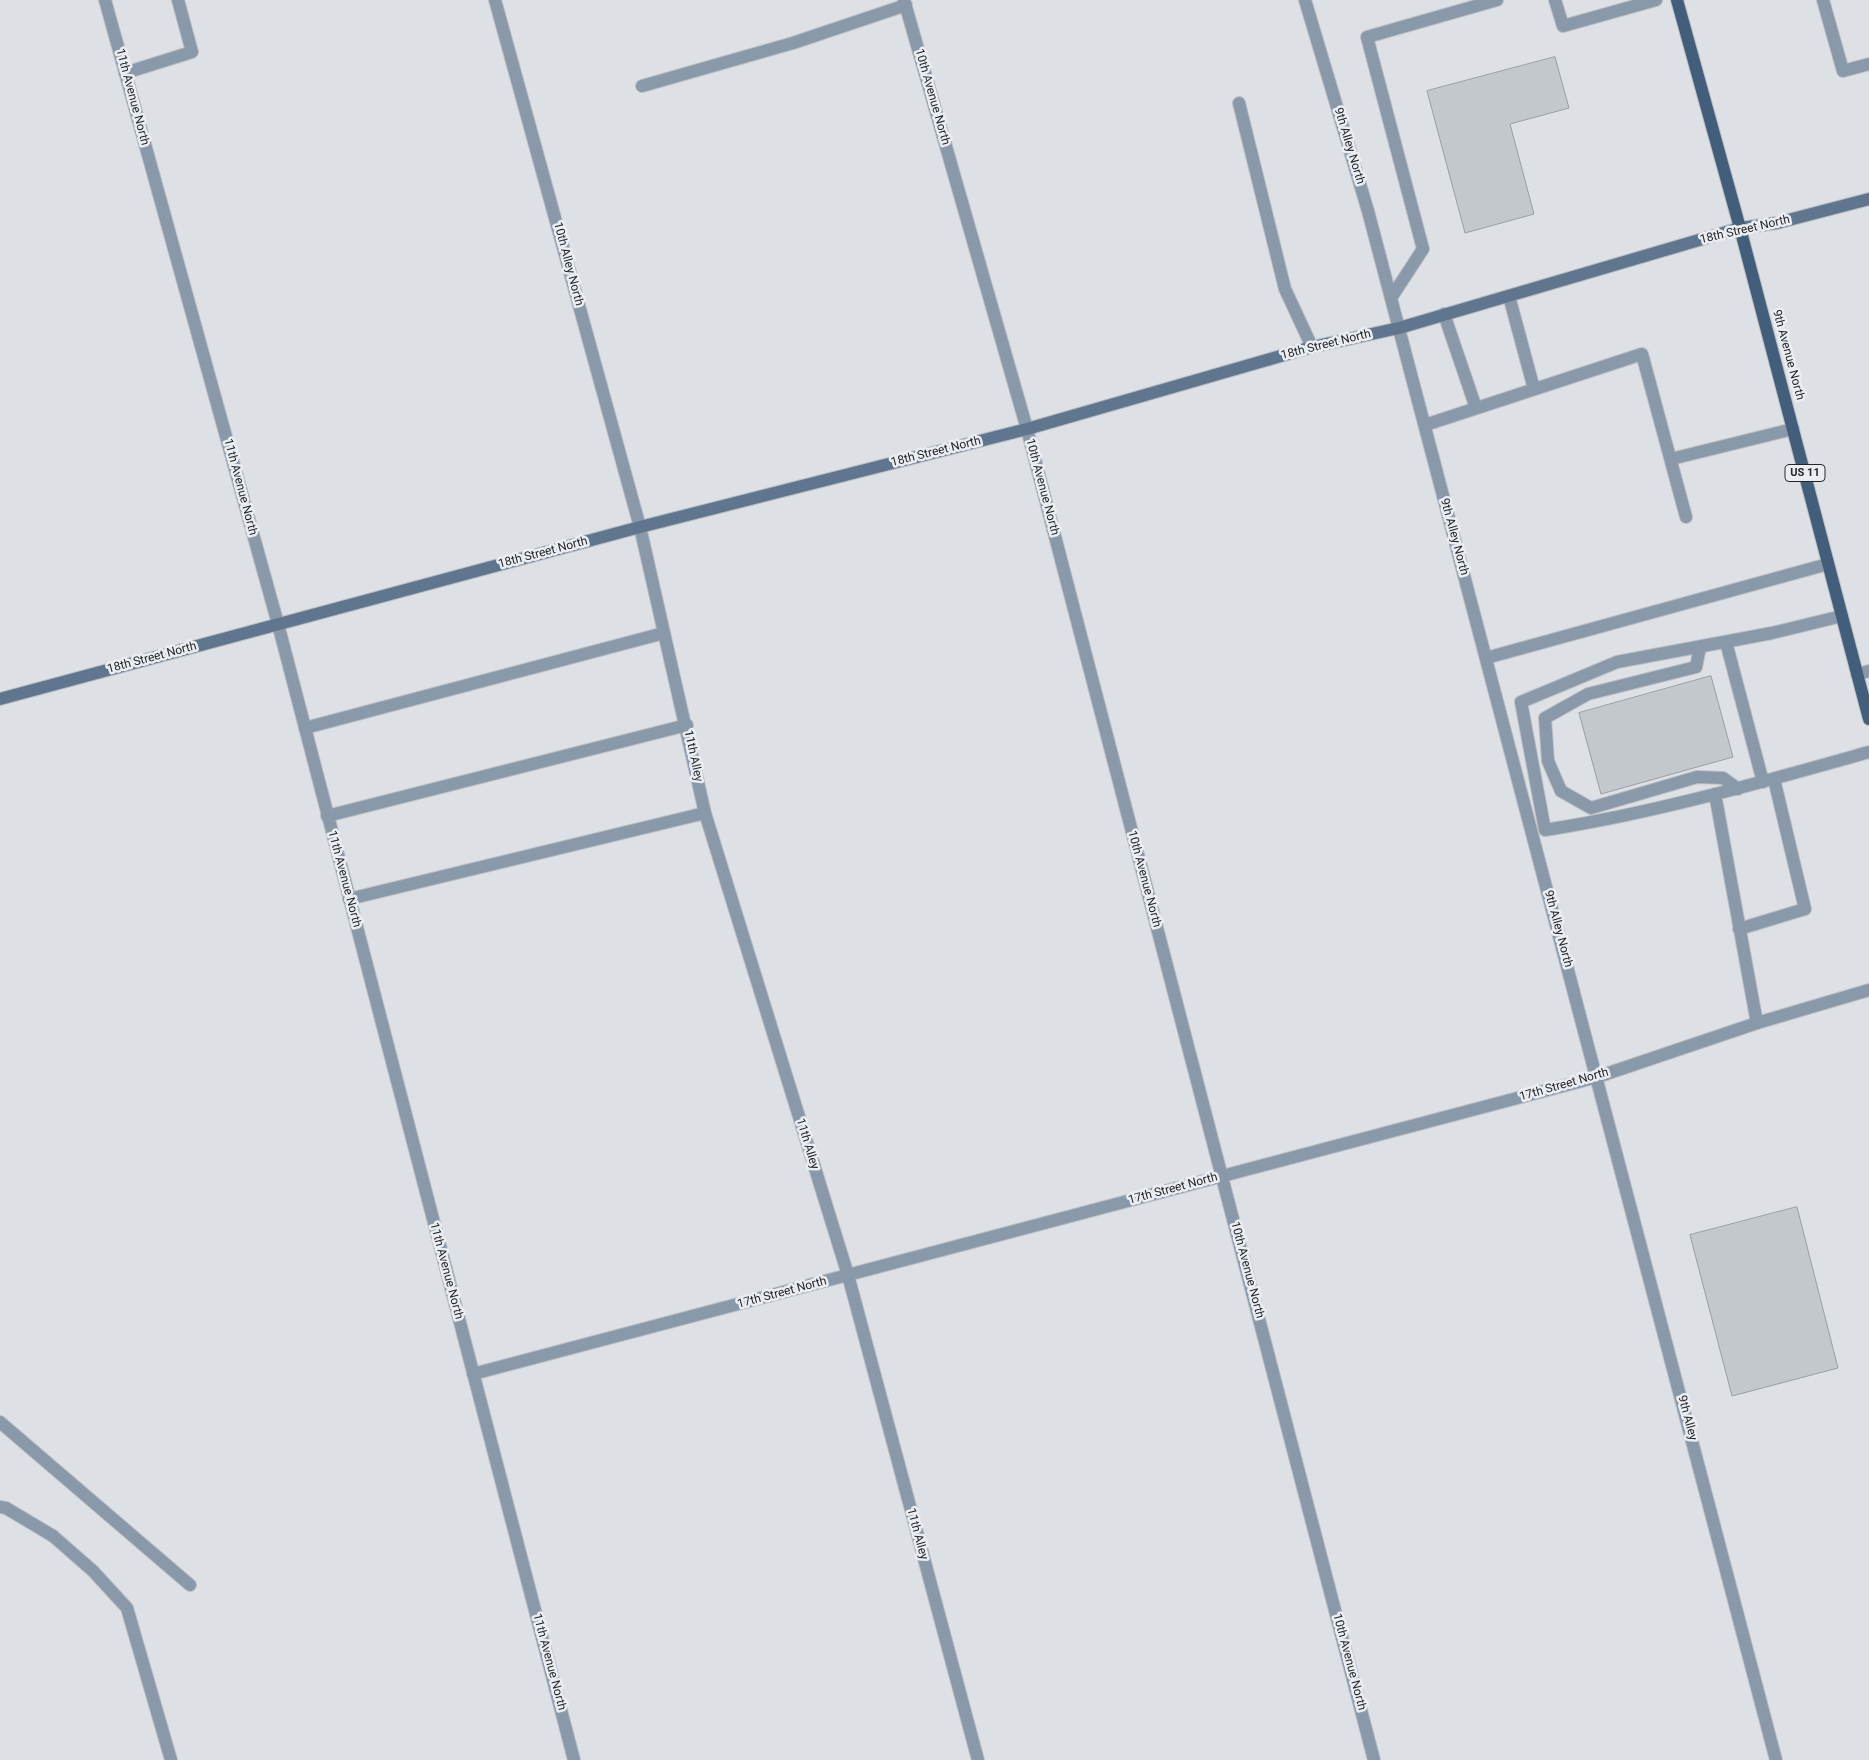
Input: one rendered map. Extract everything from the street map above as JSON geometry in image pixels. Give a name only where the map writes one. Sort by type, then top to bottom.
[{"type":"main road","name":"9th Avenue North","points":[[1677,0],[1740,228],[1842,616],[1863,672],[1869,719]]},
{"type":"main road","name":"18th Street North","points":[[0,699],[640,527],[1027,429],[1312,347],[1398,328],[1740,228],[1776,223],[1869,199]]},
{"type":"street","name":"11th Avenue North","points":[[105,0],[278,624],[574,1760]]},
{"type":"street","points":[[125,73],[192,52],[178,0]]},
{"type":"street","name":"10th Alley North","points":[[495,0],[640,527]]},
{"type":"street","name":"9th Alley North","points":[[1305,0],[1368,211],[1597,1077]]},
{"type":"street","points":[[1391,298],[1423,249],[1367,37],[1497,0]]},
{"type":"street","points":[[1555,0],[1563,26],[1656,0]]},
{"type":"street","points":[[1823,0],[1843,71],[1869,64]]},
{"type":"street","points":[[642,86],[793,43],[905,3]]},
{"type":"street","name":"10th Avenue North","points":[[905,3],[1027,429],[1374,1760]]},
{"type":"street","points":[[1239,103],[1285,289],[1312,347]]},
{"type":"street","points":[[1509,296],[1534,389]]},
{"type":"street","points":[[1444,314],[1476,408]]},
{"type":"street","points":[[1425,425],[1642,354],[1686,517]]},
{"type":"street","points":[[1671,459],[1793,429]]},
{"type":"street","name":"11th Alley","points":[[640,527],[687,725],[705,814],[848,1275],[978,1760]]},
{"type":"street","points":[[1486,658],[1828,564]]},
{"type":"street","points":[[1842,616],[1772,634],[1617,662],[1521,702],[1545,830],[1610,820],[1738,789],[1869,752]]},
{"type":"street","points":[[305,728],[664,634]]},
{"type":"street","points":[[1726,642],[1805,909],[1740,929]]},
{"type":"street","points":[[1700,646],[1696,667],[1588,694],[1545,718],[1548,761],[1561,791],[1591,808],[1697,777],[1723,778],[1738,789]]},
{"type":"street","points":[[327,816],[687,725]]},
{"type":"street","points":[[1715,794],[1757,1023]]},
{"type":"street","points":[[350,899],[705,814]]},
{"type":"street","name":"17th Street North","points":[[473,1374],[1597,1077],[1757,1023],[1869,990]]},
{"type":"street","name":"9th Alley","points":[[1597,1077],[1776,1760]]},
{"type":"street","points":[[0,1422],[190,1585]]},
{"type":"street","points":[[0,1507],[6,1508],[53,1536],[93,1571],[127,1608],[171,1760]]},
{"type":"building","points":[[1555,57],[1569,108],[1510,124],[1534,214],[1465,233],[1427,91]]},
{"type":"building","points":[[1711,676],[1733,757],[1601,794],[1579,713]]},
{"type":"building","points":[[1797,1207],[1838,1368],[1732,1396],[1690,1235]]}]
